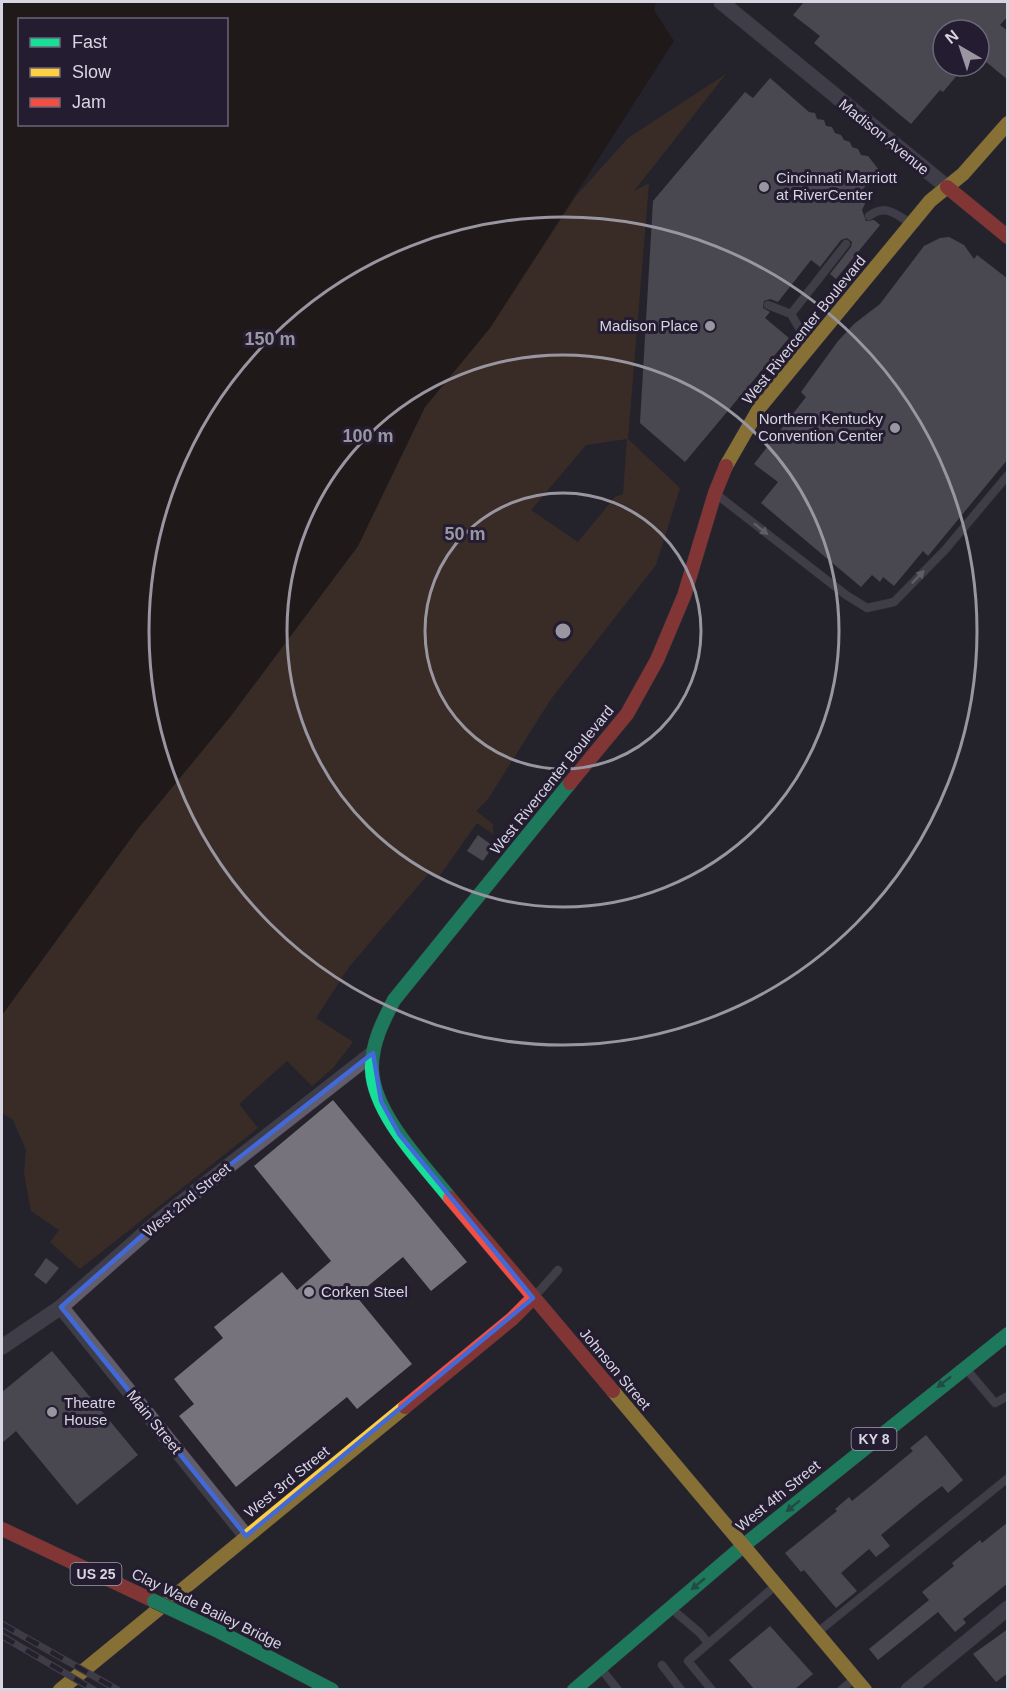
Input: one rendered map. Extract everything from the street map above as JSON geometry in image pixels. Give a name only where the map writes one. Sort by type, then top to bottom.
[{"type":"street","name":"Madison Avenue","points":[[721,2],[1008,237]]},
{"type":"street","name":"West Rivercenter Boulevard","points":[[373,1053],[378,1030],[394,1000],[627,714],[657,660],[684,597],[715,493],[727,464],[760,407],[930,201],[963,174],[1008,123]]},
{"type":"street","name":"Johnson Street","points":[[373,1053],[372,1070],[381,1101],[399,1134],[533,1298],[865,1689]]},
{"type":"street","name":"West 2nd Street","points":[[2,1347],[61,1307],[162,1218],[373,1053]]},
{"type":"street","name":"West 3rd Street","points":[[60,1689],[533,1298]]},
{"type":"street","name":"Main Street","points":[[61,1307],[246,1536]]},
{"type":"street","name":"West 4th Street","points":[[574,1689],[743,1546],[1008,1334]]},
{"type":"street","name":"Clay Wade Bailey Bridge","points":[[2,1529],[220,1632],[332,1689]]},
{"type":"street","points":[[908,1689],[1008,1608]]},
{"type":"lane","points":[[870,216],[878,210],[890,210],[911,224]]},
{"type":"lane","points":[[791,314],[846,244]]},
{"type":"lane","points":[[768,305],[791,314],[802,333],[815,342]]},
{"type":"lane","points":[[715,493],[846,596],[867,608],[894,602],[945,550],[1008,475]]},
{"type":"lane","points":[[533,1298],[558,1270]]},
{"type":"lane","points":[[964,1367],[995,1402],[1008,1396]]},
{"type":"lane","points":[[817,1633],[1008,1478]]},
{"type":"lane","points":[[712,1689],[688,1661],[776,1585]]},
{"type":"lane","points":[[670,1608],[700,1633],[708,1643]]},
{"type":"lane","points":[[662,1665],[681,1689]]},
{"type":"lane","points":[[599,1667],[618,1689]]},
{"type":"lane","points":[[841,1689],[855,1678]]},
{"type":"highlighted area","points":[[373,1053],[381,1101],[399,1134],[533,1298],[246,1536],[61,1307],[162,1218]]},
{"type":"shaded area","points":[[2,2],[656,2],[654,10],[674,41],[490,328],[425,407],[358,546],[230,717],[137,830],[2,1015]]},
{"type":"shaded area","points":[[726,74],[634,191],[649,183],[628,439],[680,488],[656,565],[551,699],[488,799],[476,811],[493,824],[493,834],[477,823],[438,878],[430,872],[349,967],[316,1018],[353,1042],[333,1068],[312,1086],[287,1061],[239,1104],[258,1128],[80,1269],[50,1242],[59,1230],[31,1211],[24,1173],[26,1150],[13,1120],[2,1113],[2,1015],[137,830],[230,717],[358,546],[425,407],[490,328],[576,196],[628,138]],"holes":[[[627,439],[623,494],[615,497],[578,542],[531,510],[586,445]]]},
{"type":"building","points":[[804,2],[1008,2],[1008,16],[1000,25],[1008,31],[1008,80],[991,66],[991,18],[931,18],[931,78],[955,78],[943,92],[940,90],[911,124],[814,43],[820,36],[793,15]]},
{"type":"building","points":[[770,78],[809,112],[815,113],[817,119],[824,120],[826,126],[832,127],[835,133],[850,142],[861,155],[868,156],[879,170],[863,189],[869,195],[862,210],[866,221],[874,220],[880,225],[836,279],[830,274],[851,247],[852,242],[847,238],[841,240],[820,267],[811,260],[778,302],[770,299],[764,301],[763,308],[770,312],[765,318],[789,338],[685,462],[640,423],[653,201],[745,92],[753,98]]},
{"type":"building","name":"Northern Kentucky Convention Center","points":[[949,237],[964,245],[974,259],[977,255],[1008,279],[1008,459],[928,556],[923,551],[894,586],[883,577],[880,582],[872,575],[861,587],[761,503],[778,482],[754,464],[806,397],[801,392],[838,341],[854,324],[880,304],[924,246],[940,238]]},
{"type":"building","points":[[478,835],[493,846],[483,861],[467,851]]},
{"type":"building","name":"Corken Steel","points":[[333,1100],[467,1262],[431,1291],[403,1257],[356,1296],[412,1364],[357,1409],[347,1397],[236,1487],[179,1416],[194,1404],[174,1379],[223,1338],[214,1327],[282,1272],[297,1290],[331,1261],[254,1166]]},
{"type":"building","points":[[46,1258],[59,1268],[46,1284],[34,1275]]},
{"type":"building","name":"Theatre House","points":[[52,1351],[138,1455],[77,1505],[16,1431],[2,1443],[2,1392]]},
{"type":"building","points":[[926,1435],[963,1480],[948,1493],[942,1486],[881,1535],[890,1546],[876,1557],[869,1549],[841,1573],[857,1591],[836,1608],[804,1570],[801,1572],[785,1553],[837,1511],[835,1509],[849,1497],[852,1501],[913,1451],[910,1448]]},
{"type":"building","points":[[1008,1522],[1008,1583],[963,1619],[966,1623],[955,1632],[938,1612],[878,1660],[869,1649],[929,1600],[922,1592],[954,1566],[952,1563],[980,1540],[982,1543]]},
{"type":"building","points":[[770,1626],[813,1674],[795,1689],[754,1689],[729,1660]]},
{"type":"building","points":[[1008,1629],[1008,1673],[996,1682],[973,1654]]},
{"type":"railway","points":[[2,1624],[118,1690]]},
{"type":"railway","points":[[2,1636],[94,1690]]},
{"type":"traffic: fast","points":[[450,1198],[414,1155],[381,1104],[372,1070],[373,1051],[394,1000],[570,783]]},
{"type":"traffic: fast","points":[[574,1690],[743,1546],[1008,1334]]},
{"type":"traffic: fast","points":[[154,1601],[220,1632]]},
{"type":"traffic: fast","points":[[220,1632],[332,1690]]},
{"type":"traffic: slow","points":[[726,466],[760,407],[930,201],[963,174],[1008,123]]},
{"type":"traffic: slow","points":[[613,1391],[865,1690]]},
{"type":"traffic: slow","points":[[60,1690],[405,1407]]},
{"type":"traffic: jam","points":[[947,187],[1008,237]]},
{"type":"traffic: jam","points":[[570,783],[627,714],[657,660],[684,596],[715,493],[726,466]]},
{"type":"traffic: jam","points":[[450,1198],[613,1391]]},
{"type":"traffic: jam","points":[[405,1407],[512,1319],[533,1298]]},
{"type":"traffic: jam","points":[[2,1529],[154,1601]]},
{"type":"place","name":"Cincinnati Marriott at RiverCenter","points":[[764,187]]},
{"type":"place","name":"Madison Place","points":[[710,326]]},
{"type":"place","name":"Northern Kentucky Convention Center","points":[[895,428]]},
{"type":"place","name":"Corken Steel","points":[[309,1292]]},
{"type":"place","name":"Theatre House","points":[[52,1412]]}]
